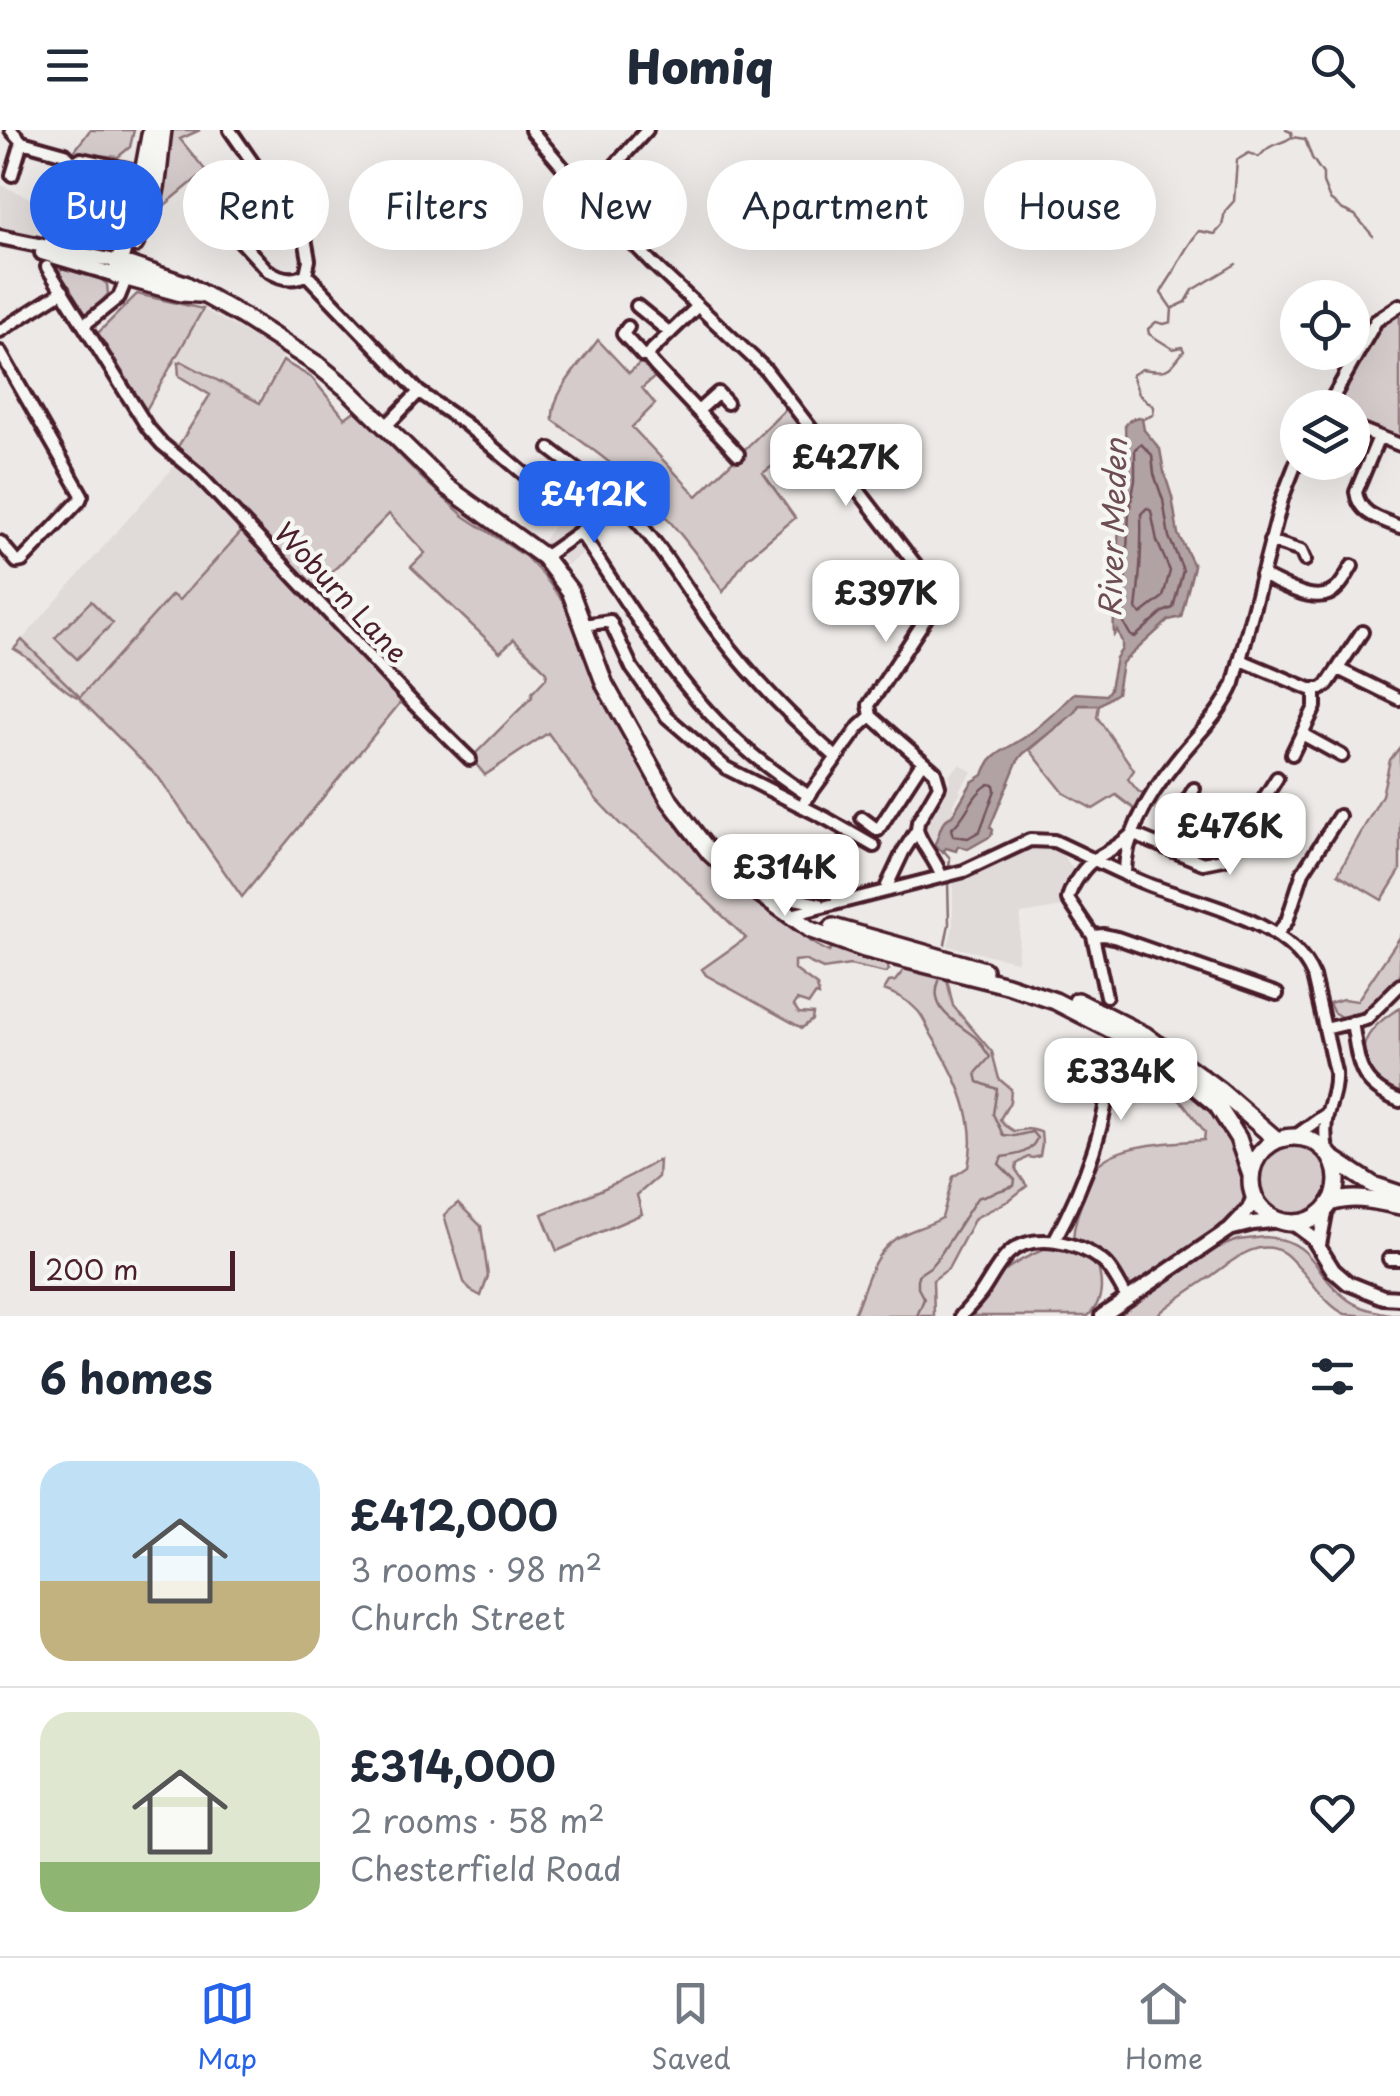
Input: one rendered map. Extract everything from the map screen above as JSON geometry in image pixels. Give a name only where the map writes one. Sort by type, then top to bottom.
[{"type":"highway","points":[[150,160],[151,130]]},
{"type":"highway","points":[[154,160],[163,130]]},
{"type":"highway","points":[[123,270],[129,250]]},
{"type":"highway","points":[[123,270],[131,250]]},
{"type":"highway","points":[[145,250],[152,271]]},
{"type":"highway","points":[[123,270],[152,271],[185,284],[318,365],[347,388],[446,487],[544,557],[564,580],[605,685],[670,800],[710,853],[753,889],[811,930],[864,948],[1007,985],[1055,1002],[1132,1041],[1218,1105],[1238,1138],[1254,1196],[1266,1213],[1287,1222],[1308,1220],[1345,1198],[1400,1206]]},
{"type":"highway","points":[[123,270],[181,294],[203,294]]},
{"type":"highway","points":[[791,915],[1040,986],[1104,1013],[1188,1065],[1277,1140]]},
{"type":"highway","points":[[1251,1175],[1258,1155],[1277,1140],[1294,1137],[1315,1142],[1372,1185],[1400,1194]]},
{"type":"highway","points":[[1328,1206],[1337,1186],[1329,1155]]},
{"type":"main road","points":[[0,237],[48,256]]},
{"type":"main road","points":[[0,245],[123,270]]},
{"type":"main road","points":[[1102,1316],[1230,1228],[1250,1210],[1254,1196]]},
{"type":"main road","points":[[1319,1245],[1328,1206]]},
{"type":"main road","points":[[1230,1228],[1287,1222],[1319,1245],[1332,1270],[1348,1283],[1363,1291],[1400,1298]]},
{"type":"street","points":[[11,130],[22,142],[65,154],[70,160]]},
{"type":"street","points":[[230,130],[250,160]]},
{"type":"street","points":[[532,130],[557,160]]},
{"type":"street","points":[[620,160],[647,130]]},
{"type":"street","points":[[12,176],[22,142]]},
{"type":"street","points":[[48,256],[50,250]]},
{"type":"street","points":[[249,250],[276,276],[300,278],[309,268],[308,250]]},
{"type":"street","points":[[640,250],[743,346],[794,404],[931,588],[934,602],[920,630],[870,705],[871,716],[935,772],[939,786],[903,852],[888,890]]},
{"type":"street","name":"Woburn Lane","points":[[48,256],[62,291],[148,428],[470,760]]},
{"type":"street","points":[[84,325],[118,297],[123,270]]},
{"type":"street","points":[[306,274],[419,392],[554,496]]},
{"type":"street","points":[[0,331],[62,291]]},
{"type":"street","points":[[1337,390],[1376,321],[1400,305]]},
{"type":"street","points":[[637,306],[670,333]]},
{"type":"street","points":[[698,306],[651,351],[650,360],[738,454]]},
{"type":"street","points":[[628,327],[623,334],[643,356],[649,355]]},
{"type":"street","points":[[0,352],[82,495],[20,563],[0,542]]},
{"type":"street","points":[[385,426],[419,392]]},
{"type":"street","points":[[698,411],[718,393],[727,403]]},
{"type":"street","points":[[1370,433],[1400,445]]},
{"type":"street","points":[[1379,437],[1356,492],[1357,499],[1365,512],[1400,528]]},
{"type":"street","points":[[550,449],[642,526],[720,635],[761,684],[836,757]]},
{"type":"street","points":[[1125,875],[1132,834],[1154,793],[1225,704],[1241,660],[1290,480]]},
{"type":"street","points":[[532,501],[541,488]]},
{"type":"street","points":[[544,557],[619,504]]},
{"type":"street","points":[[580,532],[658,649],[698,701],[805,801],[874,846]]},
{"type":"street","points":[[1270,542],[1301,550],[1305,560]]},
{"type":"street","points":[[1261,575],[1322,596],[1338,587],[1352,566]]},
{"type":"street","points":[[584,625],[610,621],[632,668],[667,717],[726,768],[805,801]]},
{"type":"street","points":[[1241,660],[1316,690],[1327,685],[1362,632]]},
{"type":"street","points":[[1338,669],[1393,699]]},
{"type":"street","points":[[1292,754],[1315,707],[1316,690]]},
{"type":"street","points":[[805,801],[871,716]]},
{"type":"street","points":[[1302,734],[1338,750]]},
{"type":"street","points":[[862,818],[878,830],[922,762]]},
{"type":"street","points":[[1132,834],[1203,862],[1222,860],[1274,783],[1258,780]]},
{"type":"street","points":[[1162,845],[1193,796]]},
{"type":"street","points":[[1276,935],[1287,921],[1303,872],[1334,820]]},
{"type":"street","points":[[917,830],[947,875]]},
{"type":"street","points":[[1106,996],[1093,936],[1068,899],[1093,859],[1117,849],[1132,834]]},
{"type":"street","points":[[791,915],[947,875],[1018,844],[1042,839],[1054,840],[1125,875],[1238,916],[1276,935],[1308,962],[1335,1072],[1336,1088],[1324,1130],[1329,1155]]},
{"type":"street","points":[[824,864],[836,871],[831,904]]},
{"type":"street","points":[[753,889],[796,901],[831,904]]},
{"type":"street","points":[[1093,936],[1117,938],[1277,994]]},
{"type":"street","points":[[1325,1029],[1366,1019],[1400,985]]},
{"type":"street","points":[[1352,1022],[1361,1073],[1372,1086],[1400,1101]]},
{"type":"street","points":[[1054,1242],[1095,1145],[1107,1099],[1110,1053]]},
{"type":"street","points":[[1294,1137],[1327,1113]]},
{"type":"street","points":[[961,1316],[1008,1254],[1036,1242],[1076,1247],[1104,1262],[1128,1299]]},
{"type":"shaded area","points":[[90,130],[134,130],[130,147],[118,157],[73,153]]},
{"type":"shaded area","points":[[170,130],[200,130],[180,139],[197,160],[183,160],[183,190],[163,207]]},
{"type":"shaded area","points":[[1,185],[30,198],[30,236],[0,230]]},
{"type":"shaded area","points":[[62,268],[107,284],[108,294],[90,314],[83,314],[59,272]]},
{"type":"shaded area","points":[[137,294],[203,309],[146,410],[98,333]]},
{"type":"shaded area","points":[[203,309],[284,354],[258,402],[176,358]]},
{"type":"shaded area","points":[[1400,310],[1400,442],[1370,430],[1370,390],[1345,390],[1354,370],[1370,370],[1370,341]]},
{"type":"shaded area","points":[[598,340],[629,373],[642,361],[656,376],[642,388],[655,404],[632,427],[697,496],[789,406],[812,437],[763,473],[795,518],[747,558],[723,592],[650,499],[553,420],[562,389]]},
{"type":"shaded area","points":[[181,361],[260,403],[283,361],[312,378],[345,418],[356,410],[464,516],[525,556],[543,575],[566,605],[604,697],[684,836],[730,883],[808,935],[809,941],[829,952],[833,946],[886,964],[889,970],[885,973],[850,965],[823,969],[804,960],[794,961],[794,969],[817,986],[819,996],[815,995],[809,1004],[797,1000],[794,1006],[799,1013],[813,1014],[802,1028],[706,975],[702,969],[746,938],[654,850],[621,825],[596,799],[548,733],[485,775],[471,758],[532,697],[547,672],[514,639],[500,652],[411,567],[425,553],[389,514],[337,567],[310,588],[177,448],[210,395],[179,376]]},
{"type":"shaded area","points":[[177,463],[244,529],[179,601],[172,595],[79,698],[22,640]]},
{"type":"shaded area","points":[[569,504],[587,519],[568,533],[586,551],[567,565],[543,542]]},
{"type":"shaded area","points":[[244,529],[404,698],[242,897],[159,778],[79,698],[14,649],[22,640],[80,697],[172,595],[179,600]]},
{"type":"shaded area","points":[[91,601],[113,623],[77,659],[55,638]]},
{"type":"shaded area","points":[[1079,705],[1099,705],[1097,717],[1134,770],[1128,779],[1146,796],[1137,811],[1116,795],[1093,809],[1064,793],[1030,750]]},
{"type":"shaded area","points":[[1400,747],[1400,871],[1382,900],[1338,874],[1382,795],[1390,760]]},
{"type":"shaded area","points":[[960,764],[972,772],[959,790],[952,805],[956,809],[934,845],[927,838],[924,821],[950,781],[949,775]]},
{"type":"shaded area","points":[[1048,845],[1057,849],[1076,872],[1064,890],[1063,907],[1021,914],[1017,961],[948,946],[953,926],[953,880],[1022,849]]},
{"type":"shaded area","points":[[1400,937],[1400,980],[1361,1013],[1344,1019],[1333,1012],[1329,1003],[1357,1001]]},
{"type":"shaded area","points":[[907,966],[946,975],[953,1006],[992,1052],[999,1079],[1011,1089],[1010,1102],[1000,1119],[1013,1131],[1041,1132],[1042,1144],[1040,1156],[1017,1164],[1016,1170],[1027,1186],[975,1218],[948,1269],[933,1280],[934,1316],[853,1316],[883,1250],[902,1235],[942,1218],[953,1177],[968,1167],[971,1150],[964,1100],[923,1017],[902,998],[884,990]]},
{"type":"shaded area","points":[[1400,1008],[1400,1096],[1371,1076],[1363,1053],[1373,1030]]},
{"type":"shaded area","points":[[1122,1047],[1174,1079],[1213,1114],[1235,1144],[1245,1198],[1238,1216],[1133,1286],[1104,1257],[1073,1239],[1092,1172],[1101,1162],[1128,1149],[1204,1140],[1205,1132],[1184,1104],[1159,1083],[1122,1065]]},
{"type":"shaded area","points":[[1294,1143],[1320,1154],[1331,1180],[1320,1206],[1294,1217],[1268,1206],[1257,1180],[1268,1154]]},
{"type":"shaded area","points":[[659,1160],[658,1177],[637,1195],[642,1214],[557,1251],[542,1214]]},
{"type":"shaded area","points":[[458,1203],[481,1226],[488,1276],[481,1296],[464,1282],[444,1215]]},
{"type":"shaded area","points":[[1265,1237],[1295,1244],[1353,1303],[1400,1316],[1345,1314],[1327,1301],[1286,1255],[1274,1248],[1264,1248],[1233,1260],[1156,1316],[1114,1316],[1217,1248],[1238,1240]]},
{"type":"shaded area","points":[[1053,1246],[1073,1251],[1098,1266],[1100,1293],[1088,1316],[966,1316],[1003,1272]]},
{"type":"water","points":[[1139,417],[1160,449],[1178,534],[1194,566],[1181,617],[1169,620],[1122,663],[1117,693],[1099,705],[1079,705],[1023,754],[990,827],[991,836],[968,849],[958,846],[956,851],[946,848],[943,852],[934,845],[942,825],[994,757],[1038,727],[1074,693],[1106,695],[1110,689],[1116,658],[1122,649],[1117,630],[1114,635],[1114,621],[1125,426]]},
{"type":"waterway","name":"River Meden","points":[[1143,419],[1153,415],[1154,407],[1139,394],[1132,375],[1142,369],[1167,369],[1184,351],[1182,347],[1173,349],[1149,334],[1148,329],[1156,322],[1171,322],[1172,309],[1161,293],[1199,231],[1215,234],[1222,226],[1225,211],[1234,201],[1237,160],[1249,153],[1259,157],[1292,137],[1286,130]]},
{"type":"waterway","points":[[1292,137],[1305,139],[1323,174],[1330,200],[1355,215],[1373,236]]},
{"type":"waterway","points":[[1173,308],[1186,302],[1193,290],[1236,264]]},
{"type":"waterway","name":"River Meden","points":[[943,850],[950,858],[949,868]]},
{"type":"waterway","name":"River Meden","points":[[945,944],[949,924],[948,881]]},
{"type":"waterway","name":"River Meden","points":[[917,1316],[924,1299],[918,1288],[918,1275],[940,1255],[977,1198],[1014,1186],[1015,1180],[999,1164],[1002,1157],[1028,1150],[1037,1138],[1032,1132],[1003,1135],[993,1114],[997,1089],[978,1082],[976,1073],[990,1057],[977,1039],[941,1007],[937,999],[939,981]]}]
